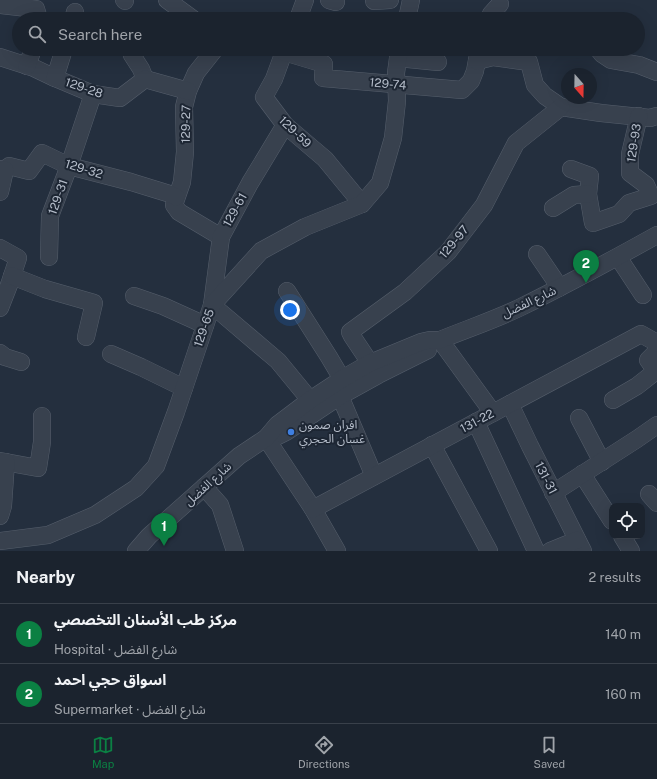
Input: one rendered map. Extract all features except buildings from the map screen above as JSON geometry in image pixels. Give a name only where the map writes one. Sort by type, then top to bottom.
[{"type":"street","points":[[167,0],[183,12]]},
{"type":"street","points":[[301,12],[305,0]]},
{"type":"street","points":[[408,12],[411,0]]},
{"type":"street","points":[[493,12],[500,4]]},
{"type":"street","points":[[0,5],[30,12]]},
{"type":"street","points":[[27,66],[31,56]]},
{"type":"street","points":[[55,78],[62,56]]},
{"type":"street","points":[[133,56],[141,69],[145,79],[188,91]]},
{"type":"street","name":"129-27","points":[[175,201],[182,182],[185,152],[184,107],[188,91],[196,73],[209,56]]},
{"type":"street","name":"129-59","points":[[283,56],[274,79],[264,96],[285,125],[325,159],[362,204]]},
{"type":"street","name":"129-74","points":[[302,56],[324,64],[323,78],[462,90],[470,81],[475,71],[478,56]]},
{"type":"street","name":"129-65","points":[[0,541],[48,535],[95,515],[136,488],[156,466],[176,412],[212,304],[261,251],[305,227],[362,204],[380,183],[393,138],[398,100],[396,73],[399,56]]},
{"type":"street","points":[[409,56],[438,62]]},
{"type":"street","points":[[486,56],[529,62],[535,85],[545,96],[562,107],[650,118],[657,116]]},
{"type":"street","points":[[605,56],[611,60],[639,66],[657,72]]},
{"type":"street","name":"129-28","points":[[0,57],[34,68],[93,94],[120,98],[145,79]]},
{"type":"street","name":"129-31","points":[[49,257],[50,216],[69,166],[93,94]]},
{"type":"street","name":"129-97","points":[[370,363],[350,332],[405,292],[448,252],[484,205],[516,143],[562,107]]},
{"type":"street","name":"129-93","points":[[571,169],[590,176],[588,194],[593,223],[619,214],[629,204],[651,196],[646,185],[630,173],[630,154],[639,116]]},
{"type":"street","name":"129-61","points":[[212,304],[221,237],[250,183],[285,125]]},
{"type":"street","name":"129-32","points":[[2,170],[9,166],[29,171],[42,154],[69,166],[170,194],[175,201],[179,212],[221,237]]},
{"type":"street","points":[[0,192],[2,170]]},
{"type":"street","points":[[553,208],[574,195],[588,194]]},
{"type":"street","name":"شارع الفضل","points":[[266,438],[277,436],[286,432],[340,396],[424,352],[440,340],[518,308],[559,288],[657,235]]},
{"type":"street","points":[[0,248],[18,258],[0,308]]},
{"type":"street","points":[[537,254],[559,288]]},
{"type":"street","points":[[618,257],[643,295]]},
{"type":"street","points":[[12,276],[45,289],[94,303],[86,336]]},
{"type":"street","points":[[287,291],[342,379]]},
{"type":"street","points":[[134,296],[163,306],[205,325]]},
{"type":"street","points":[[212,304],[278,362],[310,400]]},
{"type":"street","name":"131-22","points":[[313,509],[641,334],[657,343]]},
{"type":"street","points":[[440,340],[493,413]]},
{"type":"street","name":"شارع الفضل","points":[[136,551],[149,536],[239,456],[266,438],[277,425],[310,400],[370,363],[421,342],[440,340]]},
{"type":"street","points":[[613,400],[637,386],[656,371],[648,360],[657,351]]},
{"type":"street","points":[[0,353],[5,357],[21,362]]},
{"type":"street","points":[[111,354],[184,388]]},
{"type":"street","points":[[340,396],[374,476]]},
{"type":"street","name":"131-31","points":[[510,404],[580,545]]},
{"type":"street","points":[[0,516],[3,506],[3,461],[38,468],[42,442],[42,416]]},
{"type":"street","points":[[578,418],[602,462]]},
{"type":"street","points":[[476,422],[536,551]]},
{"type":"street","points":[[553,493],[657,425]]},
{"type":"street","points":[[266,438],[313,509],[337,551]]},
{"type":"street","points":[[432,445],[490,551]]},
{"type":"street","points":[[582,474],[609,516]]},
{"type":"street","points":[[204,488],[220,505],[235,551]]},
{"type":"street","points":[[624,539],[631,551]]},
{"type":"street","points":[[550,551],[580,545]]},
{"type":"place","name":"اسواق حجي احمد","points":[[586,283]]},
{"type":"place","name":"افران صمون غسان الحجري","points":[[291,432]]},
{"type":"place","name":"مركز طب الأسنان التخصصي","points":[[164,546]]}]
